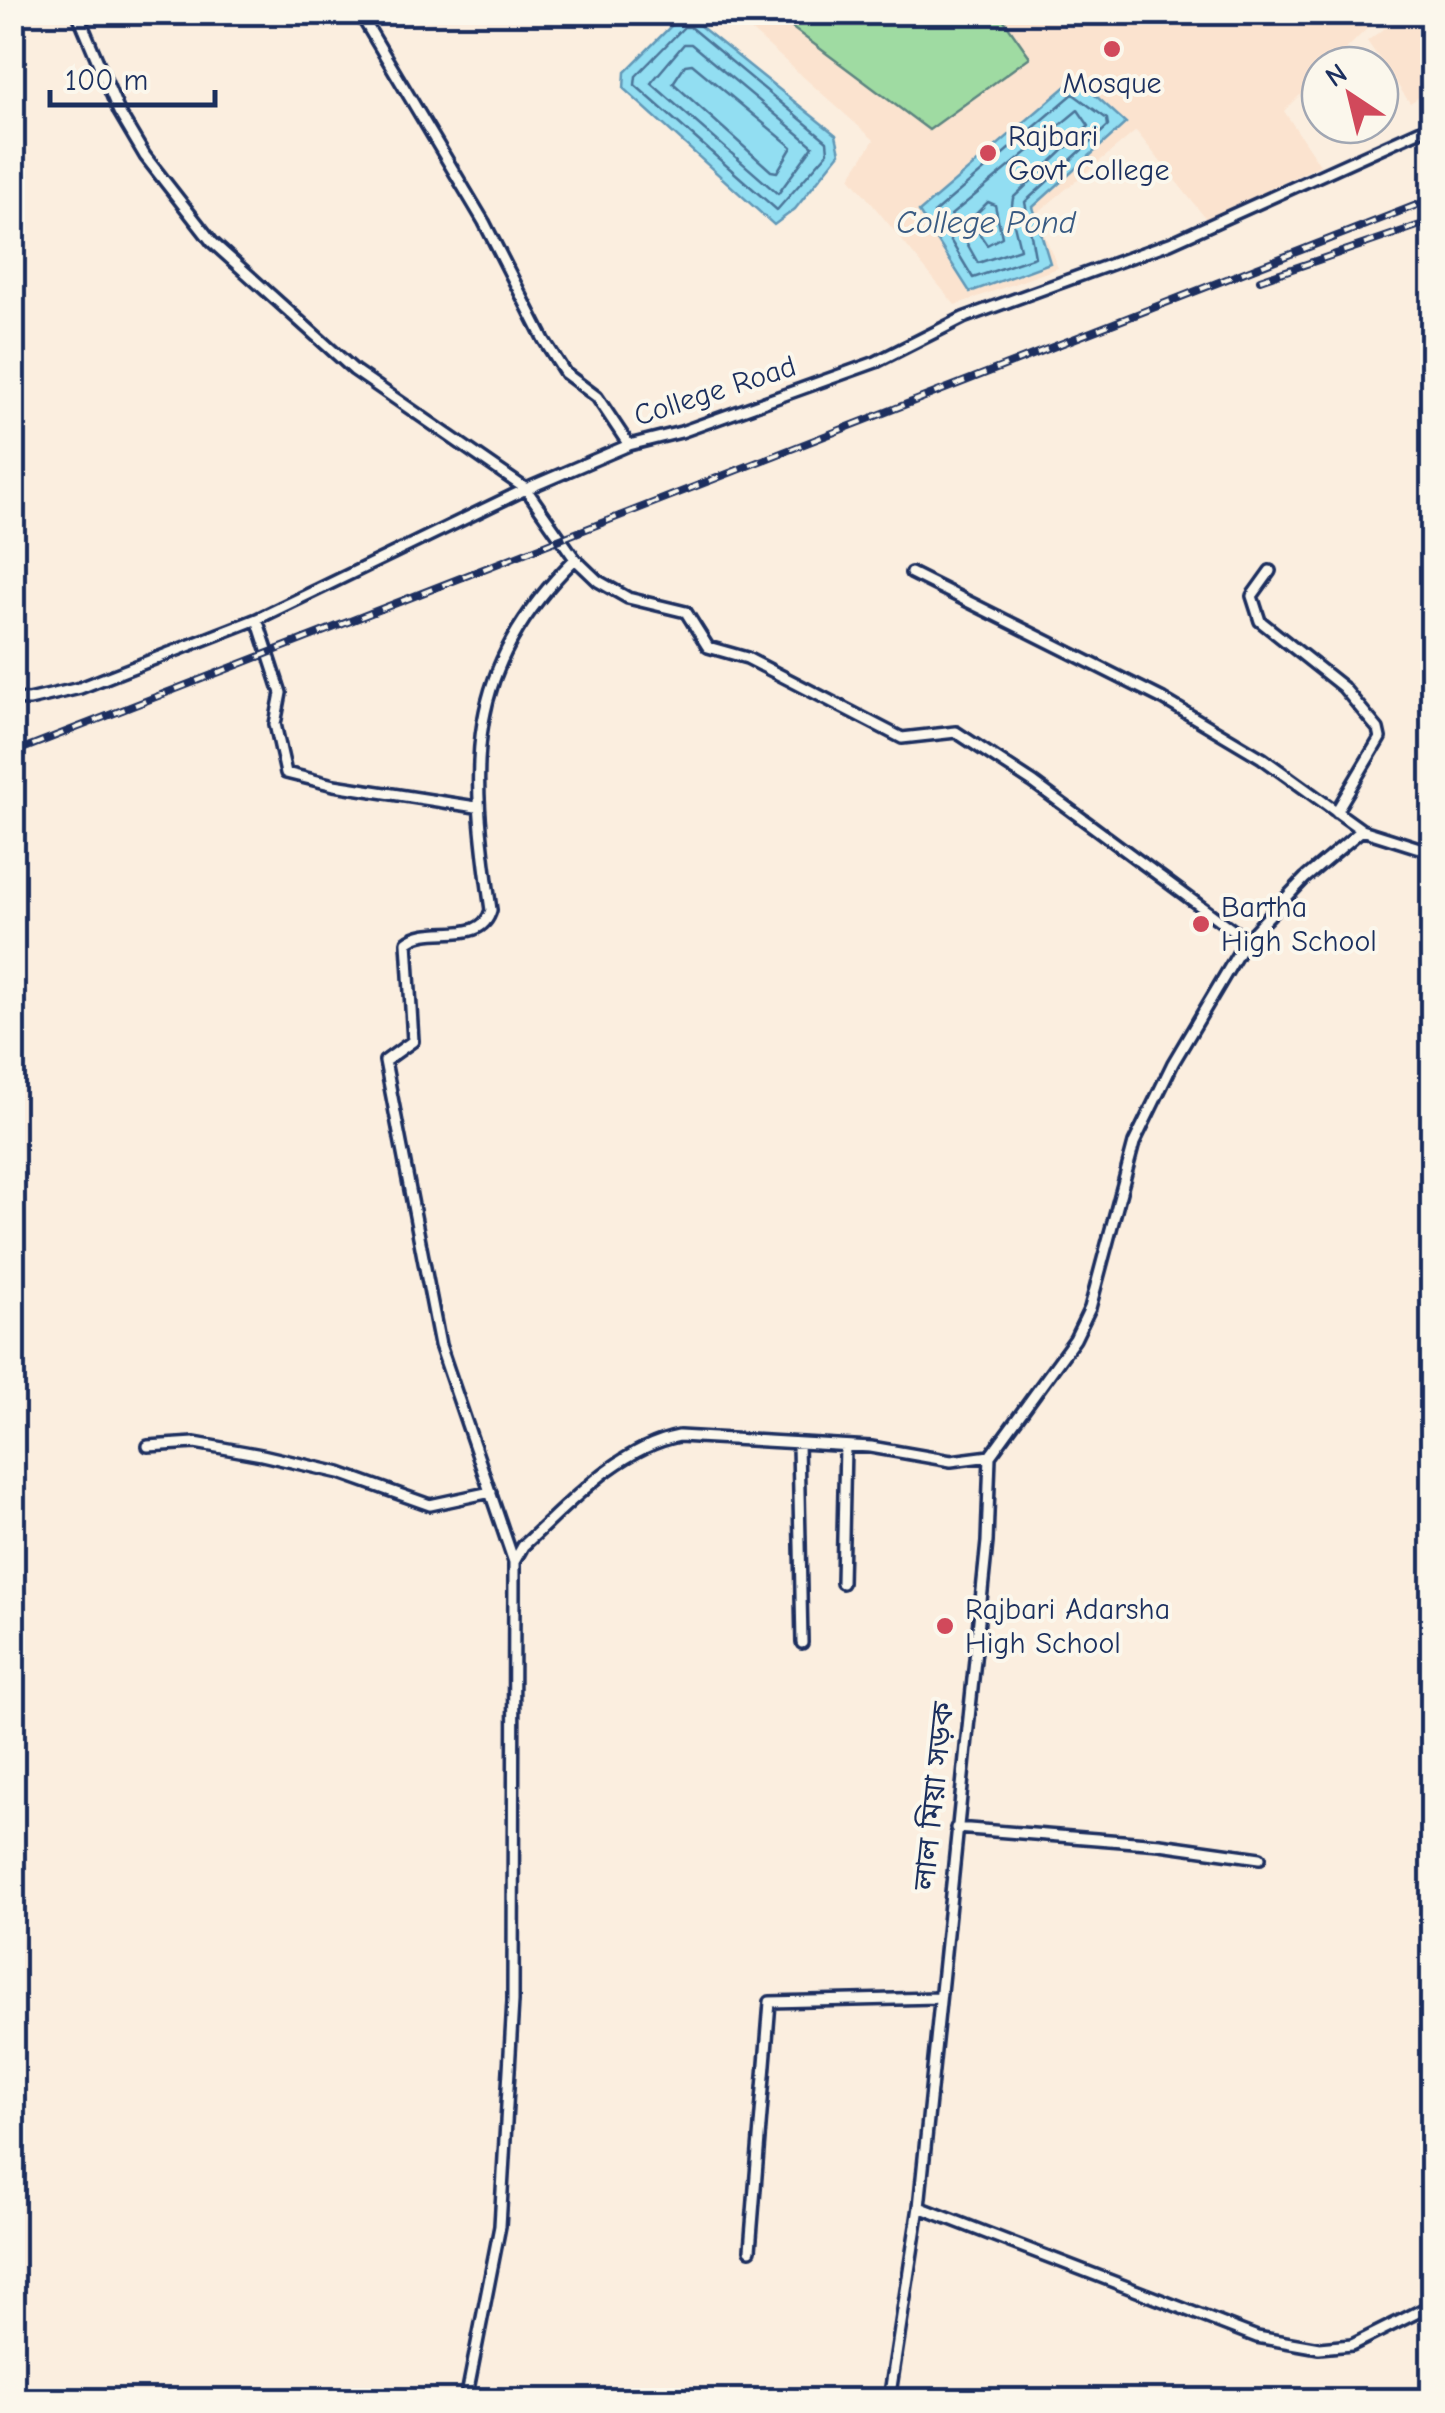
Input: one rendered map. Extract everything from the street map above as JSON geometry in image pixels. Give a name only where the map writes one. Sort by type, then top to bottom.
[{"type":"street","points":[[77,12],[119,112],[145,156],[212,242],[354,370],[526,488],[575,559],[598,581],[628,598],[686,612],[708,648],[746,658],[902,738],[956,732],[1034,783],[1246,940]]},
{"type":"street","points":[[359,12],[484,222],[544,340],[566,373],[597,397],[629,445]]},
{"type":"street","name":"College Road","points":[[12,698],[29,700],[80,688],[256,619],[526,488],[629,445],[681,432],[876,362],[963,318],[1170,243],[1432,125]]},
{"type":"street","points":[[466,2400],[500,2226],[513,2001],[514,1562],[440,1345],[384,1071],[390,1055],[403,1051],[413,1041],[406,942],[419,935],[477,930],[488,920],[491,910],[476,807],[476,753],[509,638],[575,559]]},
{"type":"street","points":[[1270,571],[1252,596],[1260,621],[1344,687],[1378,729],[1380,738],[1336,812]]},
{"type":"street","points":[[910,573],[1163,699],[1262,758],[1362,830],[1432,852]]},
{"type":"street","points":[[256,619],[281,693],[276,724],[286,773],[334,785],[476,807]]},
{"type":"street","points":[[514,1562],[523,1546],[554,1517],[629,1455],[653,1441],[679,1436],[845,1446],[951,1461],[990,1456],[1074,1339],[1090,1308],[1134,1143],[1173,1063],[1246,940],[1305,878],[1362,830]]},
{"type":"street","points":[[148,1446],[195,1443],[262,1455],[340,1473],[430,1505],[491,1492]]},
{"type":"street","points":[[798,1444],[802,1643]]},
{"type":"street","points":[[842,1582],[845,1446]]},
{"type":"street","name":"লাল মিয়া সড়ক","points":[[889,2400],[919,2207],[937,1998],[987,1542],[990,1456]]},
{"type":"street","points":[[956,1828],[1160,1844],[1260,1858]]},
{"type":"street","points":[[750,2250],[770,2002],[937,1998]]},
{"type":"street","points":[[919,2207],[1257,2338],[1319,2348],[1352,2345],[1432,2305]]},
{"type":"shaded area","name":"Rajbari Govt College","points":[[739,12],[1047,12],[1055,22],[1067,12],[1381,15],[1350,45],[1300,45],[1300,95],[1284,111],[1300,135],[1300,145],[1307,145],[1320,165],[1207,220],[1136,131],[1036,214],[1058,268],[955,305],[850,177],[874,140],[735,16]]},
{"type":"shaded area","points":[[1407,12],[1420,13],[1432,23],[1432,89],[1410,103],[1400,89],[1400,45],[1370,45],[1367,41]]},
{"type":"green space","points":[[771,12],[999,13],[1030,57],[929,130]]},
{"type":"water","points":[[684,13],[836,135],[840,153],[795,209],[774,225],[624,89],[625,72]]},
{"type":"water","name":"College Pond","points":[[1076,78],[1126,123],[1033,207],[1050,263],[970,292],[919,212]]},
{"type":"railway","points":[[12,753],[1432,199]]},
{"type":"railway","points":[[1260,280],[1432,221]]},
{"type":"place","name":"Mosque","points":[[1112,49]]},
{"type":"place","name":"Rajbari Govt College","points":[[988,153]]},
{"type":"place","name":"Bartha High School","points":[[1201,924]]},
{"type":"place","name":"Rajbari Adarsha High School","points":[[945,1626]]}]
